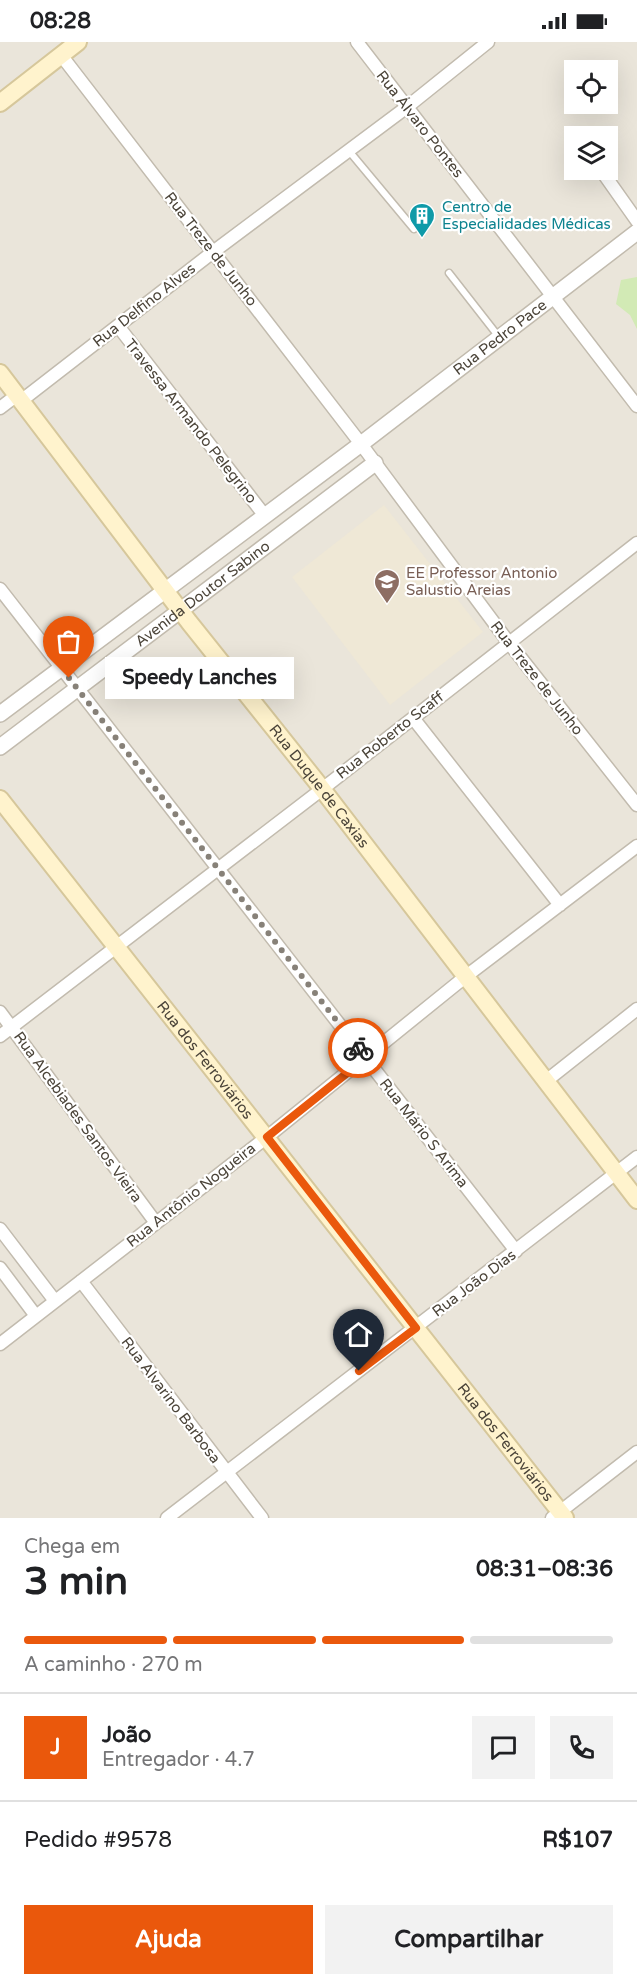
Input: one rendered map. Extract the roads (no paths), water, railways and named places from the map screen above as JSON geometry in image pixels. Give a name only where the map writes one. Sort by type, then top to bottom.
[{"type":"main road","points":[[0,103],[78,42]]},
{"type":"main road","name":"Rua Duque de Caxias","points":[[0,373],[21,396],[180,610],[637,1200]]},
{"type":"main road","name":"Rua dos Ferroviários","points":[[0,799],[416,1328],[559,1516]]},
{"type":"street","name":"Rua Álvaro Pontes","points":[[357,42],[637,406]]},
{"type":"street","name":"Rua Delfino Alves","points":[[0,408],[21,396],[118,326],[407,107],[488,42]]},
{"type":"street","name":"Rua Treze de Junho","points":[[61,55],[361,444],[509,643],[637,805]]},
{"type":"street","points":[[609,180],[637,220]]},
{"type":"street","name":"Rua Pedro Pace","points":[[361,444],[637,232]]},
{"type":"street","name":"Travessa Armando Pelegrino","points":[[118,326],[264,516]]},
{"type":"street","name":"Avenida Doutor Sabino","points":[[0,714],[361,444]]},
{"type":"street","name":"Avenida Doutor Sabino","points":[[0,747],[375,463]]},
{"type":"street","name":"Rua Roberto Scaff","points":[[0,1036],[321,790],[637,543]]},
{"type":"street","name":"Rua Mário S Arima","points":[[0,589],[516,1251]]},
{"type":"street","points":[[412,718],[560,905]]},
{"type":"street","name":"Rua Antônio Nogueira","points":[[0,1344],[267,1137],[465,977],[637,846]]},
{"type":"street","points":[[546,1081],[637,1010]]},
{"type":"street","name":"Rua Alcebiades Santos Vieira","points":[[0,1012],[156,1223]]},
{"type":"street","name":"Rua João Dias","points":[[167,1518],[637,1156]]},
{"type":"street","points":[[0,1229],[55,1301]]},
{"type":"street","points":[[0,1268],[36,1316]]},
{"type":"street","name":"Rua Alvarino Barbosa","points":[[81,1281],[262,1518]]},
{"type":"street","points":[[559,1516],[637,1452]]},
{"type":"lane","points":[[349,151],[414,229]]},
{"type":"lane","points":[[449,273],[500,338]]},
{"type":"place","name":"Centro de Especialidades Médicas","points":[[422,239]]},
{"type":"place","name":"EE Professor Antonio Salustio Areias","points":[[387,605]]},
{"type":"place","name":"Speedy Lanches","points":[[69,678]]}]
